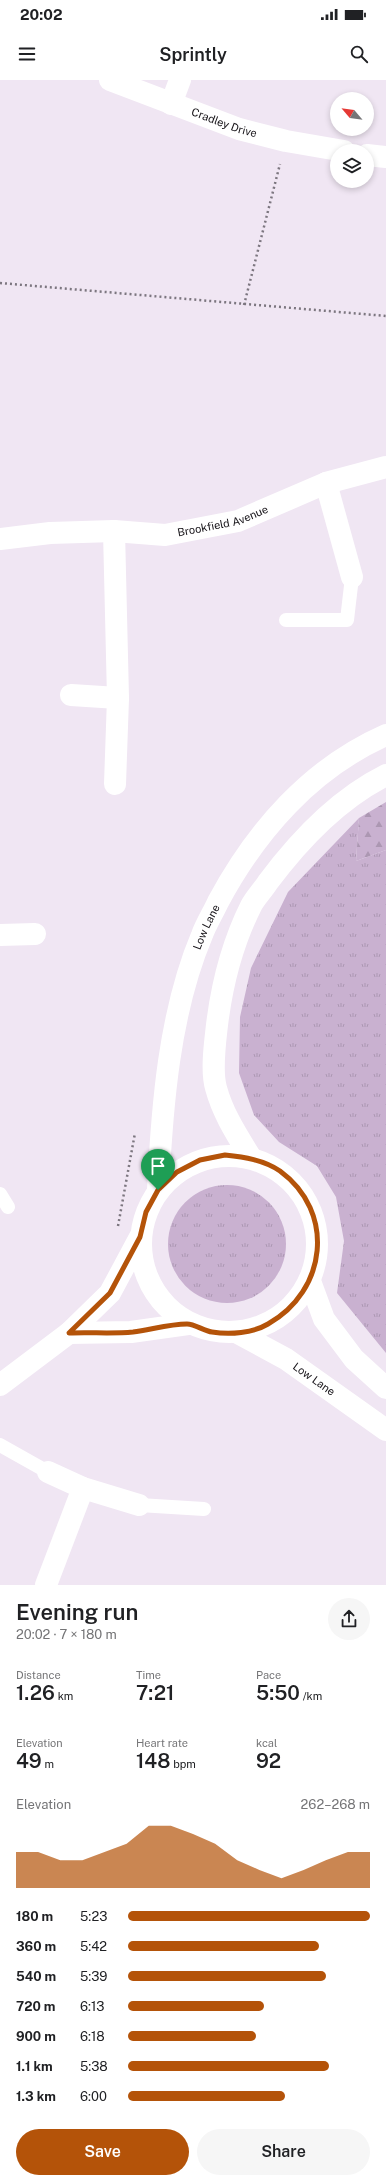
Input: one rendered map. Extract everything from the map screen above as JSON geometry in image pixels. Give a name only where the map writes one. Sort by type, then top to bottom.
[{"type":"main road","name":"Cradley Drive","points":[[110,80],[239,129],[286,141],[330,149]]},
{"type":"main road","points":[[171,104],[180,80]]},
{"type":"main road","points":[[374,156],[386,157]]},
{"type":"main road","name":"Brookfield Avenue","points":[[0,539],[50,533],[114,531],[165,535],[238,521],[326,483],[386,467]]},
{"type":"main road","points":[[326,483],[352,577]]},
{"type":"main road","points":[[114,531],[118,698],[115,784]]},
{"type":"main road","points":[[71,695],[118,698]]},
{"type":"main road","name":"Low Lane","points":[[158,1190],[160,1144],[170,1057],[185,987],[202,934],[225,890],[251,847],[279,812],[312,782],[346,756],[386,734]]},
{"type":"main road","points":[[251,1158],[226,1119],[215,1086],[214,1048],[221,996],[233,947],[251,905],[280,866],[307,835],[340,805],[386,775]]},
{"type":"main road","points":[[0,934],[35,934]]},
{"type":"main road","points":[[0,1385],[69,1333],[110,1293],[140,1237],[146,1212],[158,1190],[177,1172],[200,1160],[225,1155],[251,1158],[279,1171],[301,1192],[315,1220],[318,1251],[310,1281],[293,1307],[268,1325],[238,1334],[212,1332],[188,1324],[160,1302],[144,1272],[140,1237]]},
{"type":"main road","points":[[310,1281],[324,1319],[354,1359],[386,1388]]},
{"type":"main road","points":[[69,1333],[131,1332],[188,1324]]},
{"type":"main road","name":"Low Lane","points":[[238,1334],[286,1359],[386,1430]]},
{"type":"main road","points":[[48,1472],[83,1488],[139,1505]]},
{"type":"main road","points":[[46,1585],[83,1488]]},
{"type":"lane","points":[[286,620],[347,620],[352,577]]},
{"type":"lane","points":[[0,1194],[8,1206]]},
{"type":"lane","points":[[0,1445],[48,1472]]},
{"type":"lane","points":[[139,1505],[204,1509]]},
{"type":"path","points":[[244,305],[286,141]]},
{"type":"path","points":[[0,283],[386,316]]},
{"type":"green space","points":[[386,802],[386,850],[356,861],[359,818]]},
{"type":"green space","points":[[359,818],[356,861],[386,850],[386,1353],[337,1293],[344,1241],[336,1197],[317,1166],[279,1142],[254,1115],[239,1073],[240,1017],[251,968],[288,892]]},
{"type":"green space","points":[[227,1185],[238,1186],[249,1190],[260,1195],[269,1202],[276,1211],[281,1222],[285,1233],[285,1255],[281,1266],[276,1277],[269,1286],[260,1293],[249,1298],[238,1302],[227,1303],[216,1302],[205,1298],[194,1293],[185,1286],[178,1277],[173,1266],[169,1255],[168,1244],[169,1233],[173,1222],[178,1211],[185,1202],[194,1195],[205,1190],[216,1186]]},
{"type":"route","points":[[225,1155],[251,1158],[279,1171],[301,1192],[315,1220],[318,1251],[310,1281],[293,1307],[268,1325],[238,1334],[212,1332],[188,1324],[131,1332],[69,1333],[110,1293],[140,1237],[146,1212],[158,1190],[177,1172],[200,1160],[225,1155]]}]
